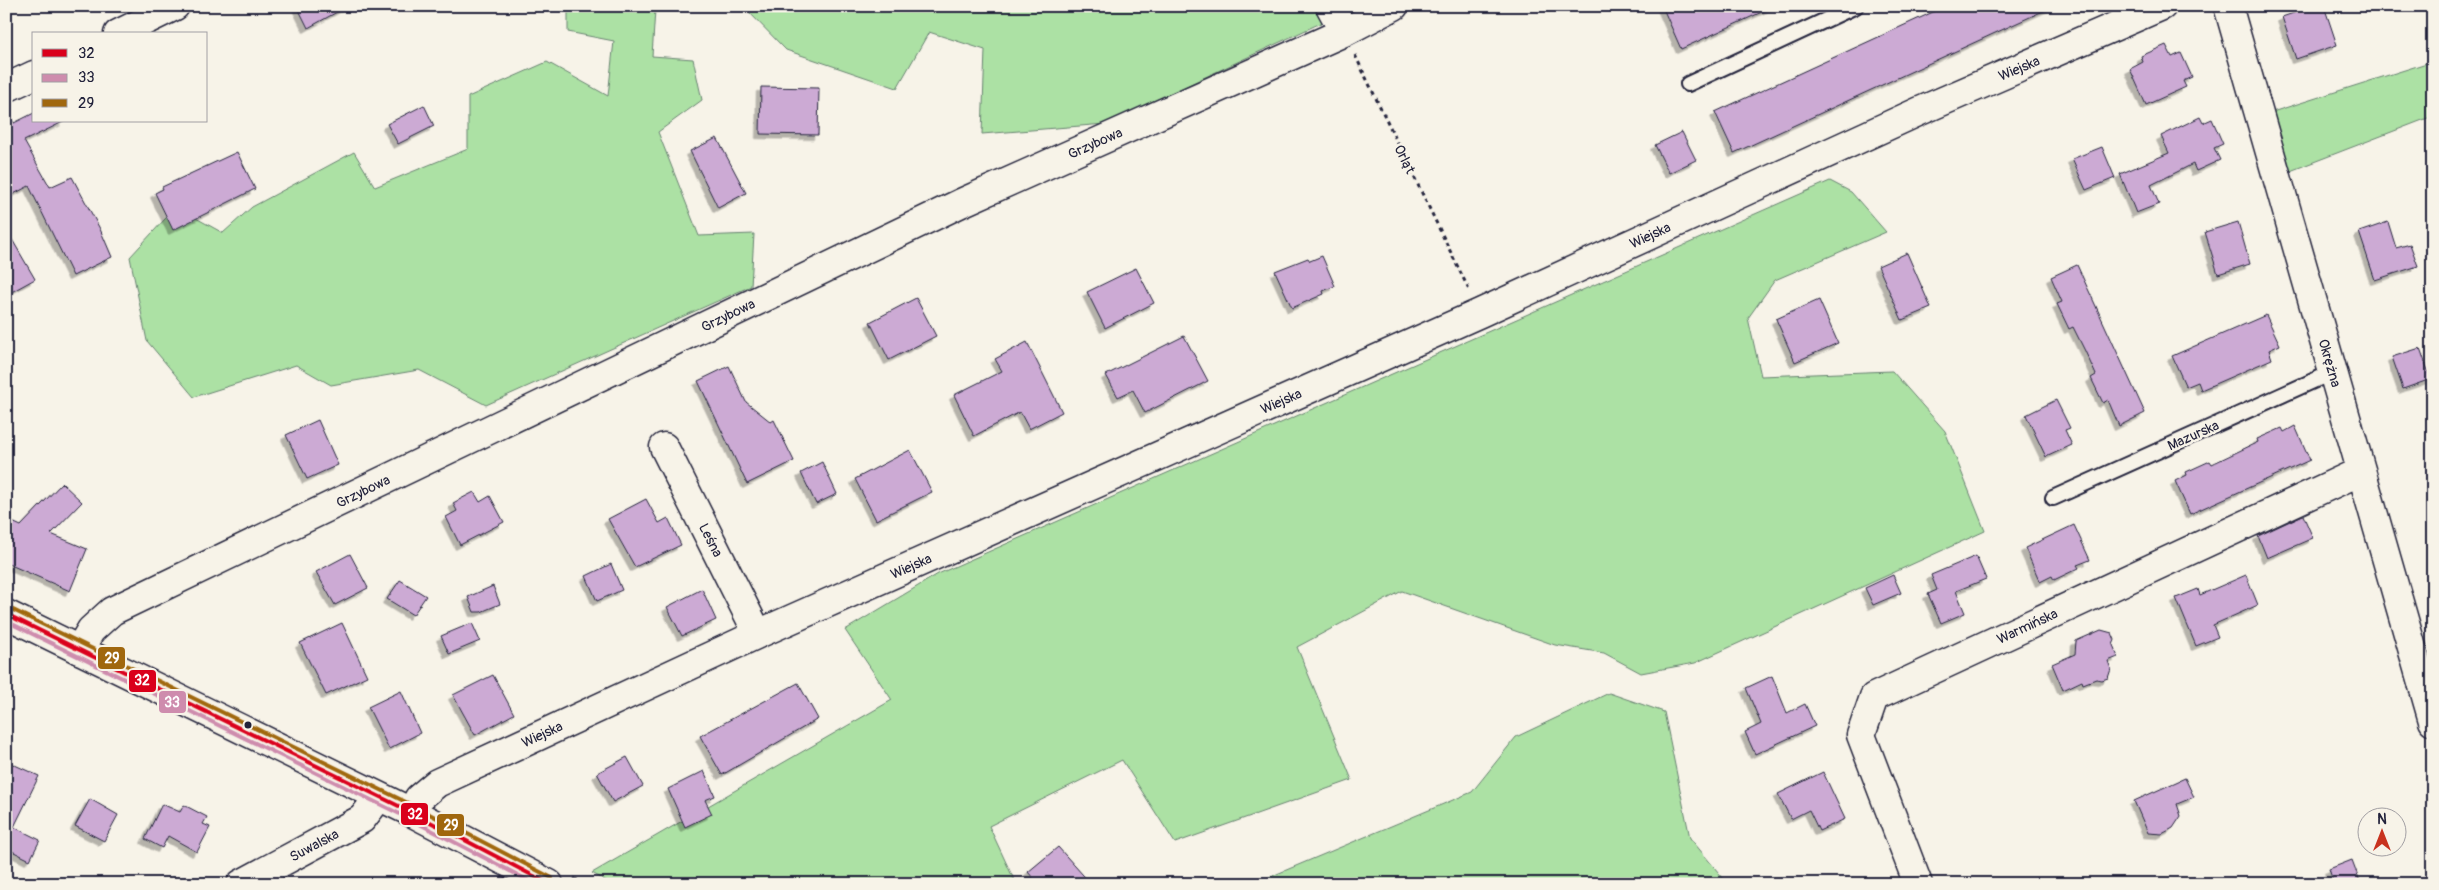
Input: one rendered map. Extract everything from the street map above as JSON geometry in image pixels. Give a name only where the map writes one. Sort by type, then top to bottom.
[{"type":"street","points":[[122,32],[175,6]]},
{"type":"street","points":[[1330,6],[1344,32]]},
{"type":"street","name":"Grzybowa","points":[[79,650],[91,630],[112,611],[961,203],[1344,32],[1394,6]]},
{"type":"street","name":"Wiejska","points":[[411,812],[419,798],[438,783],[758,634],[1480,313],[1920,111],[2162,6]]},
{"type":"street","name":"Okrężna","points":[[2228,6],[2433,721]]},
{"type":"street","points":[[6,88],[32,76]]},
{"type":"street","name":"Leśna","points":[[664,447],[758,634]]},
{"type":"street","name":"Warmińska","points":[[1918,884],[1861,735],[1874,697],[2362,471]]},
{"type":"street","points":[[6,614],[411,812],[549,884]]},
{"type":"street","name":"Suwalska","points":[[241,884],[362,819],[379,797]]},
{"type":"lane","points":[[1688,84],[1856,6]]},
{"type":"lane","name":"Mazurska","points":[[2053,498],[2333,372]]},
{"type":"path","name":"Orląt","points":[[1344,32],[1480,313]]},
{"type":"green space","points":[[568,6],[699,6],[655,10],[652,56],[693,59],[702,100],[658,132],[699,236],[754,234],[751,286],[486,405],[419,370],[331,385],[296,365],[194,397],[147,341],[130,257],[176,207],[223,233],[252,207],[354,152],[375,187],[468,149],[468,97],[547,62],[608,96],[614,41],[568,32]]},
{"type":"green space","points":[[743,6],[1357,6],[1105,124],[982,134],[985,50],[929,32],[897,88],[786,50]]},
{"type":"green space","points":[[2433,61],[2433,116],[2285,173],[2269,113]]},
{"type":"green space","points":[[1830,181],[1851,192],[1886,232],[1775,280],[1748,318],[1761,376],[1892,371],[1945,431],[1985,531],[1695,663],[1641,673],[1604,653],[1555,645],[1402,591],[1297,647],[1352,780],[1175,843],[1122,760],[989,826],[1016,884],[612,884],[592,873],[892,700],[845,630],[938,574]]},
{"type":"green space","points":[[1609,693],[1664,712],[1690,838],[1728,884],[1253,884],[1472,792],[1516,737]]},
{"type":"building","points":[[297,6],[348,6],[308,28]]},
{"type":"building","points":[[1662,6],[1775,6],[1681,49]]},
{"type":"building","points":[[1946,6],[2054,6],[1734,153],[1715,112]]},
{"type":"building","points":[[2314,6],[2324,6],[2337,45],[2296,59],[2282,17]]},
{"type":"building","points":[[2166,45],[2172,57],[2181,53],[2192,77],[2183,81],[2186,87],[2146,105],[2130,69],[2143,62],[2141,56]]},
{"type":"building","points":[[761,87],[819,88],[818,135],[760,134]]},
{"type":"building","points":[[424,105],[434,126],[398,144],[387,124]]},
{"type":"building","points":[[6,109],[14,123],[32,114],[32,122],[63,122],[24,141],[50,187],[72,177],[100,229],[112,257],[73,276],[29,186],[6,198]]},
{"type":"building","points":[[2200,117],[2203,123],[2212,119],[2223,144],[2214,148],[2220,160],[2196,171],[2193,164],[2151,185],[2159,204],[2136,213],[2120,174],[2169,153],[2161,136]]},
{"type":"building","points":[[1682,132],[1696,160],[1669,173],[1655,145]]},
{"type":"building","points":[[717,138],[746,193],[718,208],[690,151]]},
{"type":"building","points":[[2102,147],[2115,178],[2086,190],[2072,159]]},
{"type":"building","points":[[237,152],[255,189],[173,230],[155,193],[163,189],[162,187]]},
{"type":"building","points":[[2238,222],[2250,264],[2218,274],[2205,232]]},
{"type":"building","points":[[2388,222],[2396,248],[2410,244],[2418,266],[2375,280],[2359,232]]},
{"type":"building","points":[[6,229],[35,279],[6,295]]},
{"type":"building","points":[[1907,253],[1931,308],[1902,320],[1878,266]]},
{"type":"building","points":[[1322,256],[1335,286],[1323,291],[1324,294],[1292,308],[1275,271],[1308,258],[1310,261]]},
{"type":"building","points":[[2077,265],[2145,413],[2119,426],[2108,400],[2103,403],[2091,378],[2096,375],[2073,327],[2069,329],[2057,304],[2062,302],[2051,277]]},
{"type":"building","points":[[1136,268],[1154,303],[1105,328],[1087,292]]},
{"type":"building","points":[[916,298],[936,336],[889,360],[870,322]]},
{"type":"building","points":[[1819,300],[1838,343],[1795,362],[1776,319]]},
{"type":"building","points":[[2266,315],[2280,345],[2269,350],[2272,359],[2201,390],[2198,382],[2186,387],[2172,356]]},
{"type":"building","points":[[1184,336],[1208,381],[1145,413],[1133,390],[1118,397],[1106,375]]},
{"type":"building","points":[[1027,342],[1062,412],[1029,429],[1020,412],[974,436],[954,395],[1002,371],[995,359]]},
{"type":"building","points":[[2420,348],[2431,379],[2403,389],[2392,357]]},
{"type":"building","points":[[729,366],[746,402],[771,422],[774,420],[794,461],[747,484],[698,381]]},
{"type":"building","points":[[2056,400],[2070,428],[2065,430],[2072,445],[2046,457],[2026,415]]},
{"type":"building","points":[[318,420],[338,465],[307,479],[286,435]]},
{"type":"building","points":[[2295,426],[2310,460],[2190,514],[2175,481],[2187,475],[2186,472],[2210,461],[2212,464],[2258,442],[2257,439],[2282,428],[2284,432]]},
{"type":"building","points":[[910,450],[932,492],[876,520],[855,479]]},
{"type":"building","points":[[822,462],[837,494],[816,504],[801,473]]},
{"type":"building","points":[[62,483],[82,502],[51,534],[87,549],[70,591],[6,563],[6,519],[21,526]]},
{"type":"building","points":[[474,492],[480,502],[490,496],[504,522],[460,545],[446,517],[457,511],[453,503]]},
{"type":"building","points":[[646,499],[659,523],[668,518],[681,545],[635,567],[608,519]]},
{"type":"building","points":[[2303,515],[2313,538],[2267,558],[2258,536]]},
{"type":"building","points":[[2074,525],[2090,560],[2077,565],[2079,568],[2054,580],[2052,576],[2040,582],[2025,548]]},
{"type":"building","points":[[350,554],[368,588],[335,605],[316,572]]},
{"type":"building","points":[[1976,556],[1986,579],[1956,591],[1965,613],[1941,623],[1928,594],[1937,590],[1931,575]]},
{"type":"building","points":[[611,564],[622,590],[597,601],[586,576]]},
{"type":"building","points":[[1893,575],[1901,593],[1873,605],[1865,588]]},
{"type":"building","points":[[2246,575],[2258,605],[2213,625],[2218,637],[2196,646],[2176,598],[2198,589],[2200,595]]},
{"type":"building","points":[[400,580],[426,596],[413,615],[387,599]]},
{"type":"building","points":[[493,586],[500,604],[481,612],[474,612],[468,597]]},
{"type":"building","points":[[702,589],[716,620],[682,636],[667,607]]},
{"type":"building","points":[[342,623],[367,676],[326,695],[300,643]]},
{"type":"building","points":[[472,623],[480,641],[449,654],[441,636]]},
{"type":"building","points":[[2101,630],[2112,633],[2115,640],[2113,645],[2118,657],[2108,661],[2111,669],[2108,678],[2096,679],[2083,684],[2082,681],[2063,690],[2052,664],[2075,654],[2076,641]]},
{"type":"building","points":[[493,675],[514,714],[475,735],[453,695]]},
{"type":"building","points":[[1772,676],[1787,713],[1805,704],[1815,726],[1755,754],[1745,732],[1761,724],[1746,688]]},
{"type":"building","points":[[798,683],[818,719],[722,775],[700,736]]},
{"type":"building","points":[[401,691],[420,733],[389,749],[368,707]]},
{"type":"building","points":[[627,757],[643,786],[613,802],[597,773]]},
{"type":"building","points":[[6,761],[39,776],[14,827],[40,840],[30,860],[6,848]]},
{"type":"building","points":[[704,771],[715,796],[705,800],[712,814],[685,827],[668,789]]},
{"type":"building","points":[[1823,772],[1845,819],[1819,831],[1809,810],[1791,819],[1778,794]]},
{"type":"building","points":[[2185,778],[2194,797],[2177,804],[2181,816],[2173,828],[2162,834],[2148,833],[2134,801]]},
{"type":"building","points":[[90,799],[118,815],[104,841],[75,826]]},
{"type":"building","points":[[162,804],[180,812],[184,805],[207,817],[203,824],[210,827],[197,852],[168,836],[162,848],[145,839]]},
{"type":"building","points":[[1058,847],[1091,884],[1038,884],[1028,872]]},
{"type":"building","points":[[2352,860],[2361,884],[2334,884],[2329,869]]},
{"type":"transit line","name":"29","points":[[9,608],[414,806],[552,878]]},
{"type":"transit line","name":"32","points":[[6,614],[411,812],[549,884]]},
{"type":"transit line","name":"33","points":[[6,621],[408,818],[535,884]]}]
